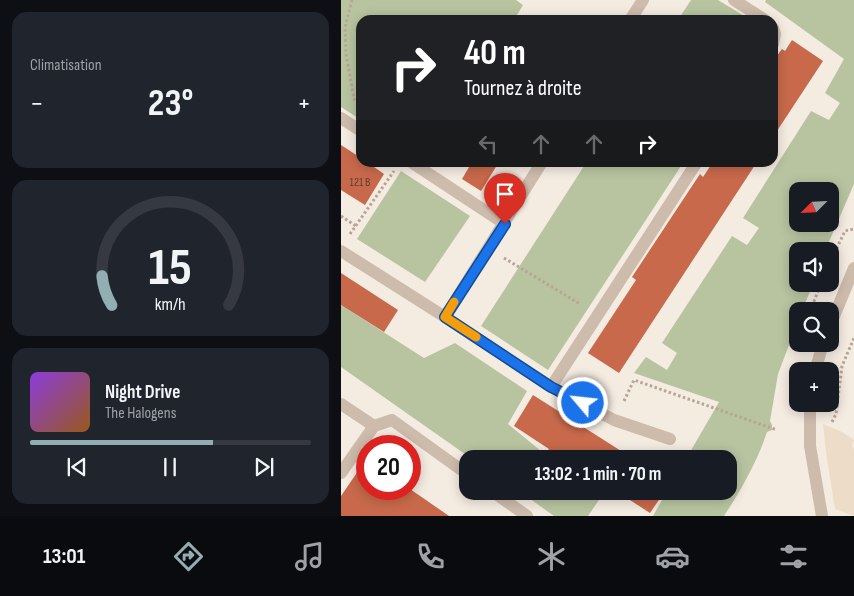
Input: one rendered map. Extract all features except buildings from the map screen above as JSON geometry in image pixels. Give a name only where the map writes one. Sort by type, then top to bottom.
[{"type":"street","points":[[633,15],[643,0]]},
{"type":"street","points":[[734,0],[757,15]]},
{"type":"street","points":[[341,118],[356,127]]},
{"type":"street","points":[[419,167],[505,224]]},
{"type":"street","points":[[445,317],[540,167]]},
{"type":"street","points":[[551,387],[694,167]]},
{"type":"street","points":[[343,246],[445,317],[551,387],[614,420],[670,439]]},
{"type":"street","points":[[839,304],[854,268]]},
{"type":"street","points":[[341,404],[374,426]]},
{"type":"street","points":[[810,412],[810,446],[818,515]]},
{"type":"street","points":[[341,473],[374,426],[392,420],[459,468]]},
{"type":"street","points":[[505,500],[527,516]]},
{"type":"path","points":[[352,0],[345,26],[346,55],[356,105]]},
{"type":"path","points":[[343,246],[394,170]]},
{"type":"path","points":[[341,216],[356,226]]},
{"type":"path","points":[[839,243],[845,231],[854,229]]},
{"type":"path","points":[[489,248],[598,315]]},
{"type":"path","points":[[829,426],[836,414],[842,366],[854,338]]},
{"type":"path","points":[[614,420],[634,380],[777,430]]},
{"type":"green space","points":[[341,0],[516,0],[523,5],[517,15],[356,15],[356,117],[341,107]]},
{"type":"green space","points":[[691,0],[718,0],[743,15],[681,15]]},
{"type":"green space","points":[[766,0],[854,0],[854,184],[839,219],[839,182],[789,182],[789,232],[833,232],[829,242],[789,242],[789,292],[810,292],[806,302],[789,302],[789,345],[778,374],[770,421],[772,430],[767,432],[753,465],[737,494],[737,450],[691,450],[719,402],[634,373],[646,357],[667,370],[677,353],[662,343],[732,236],[747,245],[759,228],[743,218],[775,167],[778,167],[778,163],[811,111],[829,120],[840,103],[825,93],[844,59],[765,2]]},
{"type":"green space","points":[[583,167],[680,167],[548,370],[481,326]]},
{"type":"green space","points":[[401,171],[470,216],[425,282],[357,239]]},
{"type":"green space","points":[[341,305],[424,358],[455,343],[527,391],[508,424],[540,450],[459,450],[341,367]]},
{"type":"green space","points":[[532,500],[599,500],[588,516],[554,516]]},
{"type":"green space","points":[[662,500],[734,500],[724,516],[653,516]]},
{"type":"shaded area","points":[[823,424],[842,432],[854,440],[852,445],[854,449],[854,516],[835,509]]},
{"type":"slow traffic","points":[[454,302],[445,317],[476,337]]},
{"type":"route","points":[[505,224],[445,317],[551,387],[583,403]]}]
